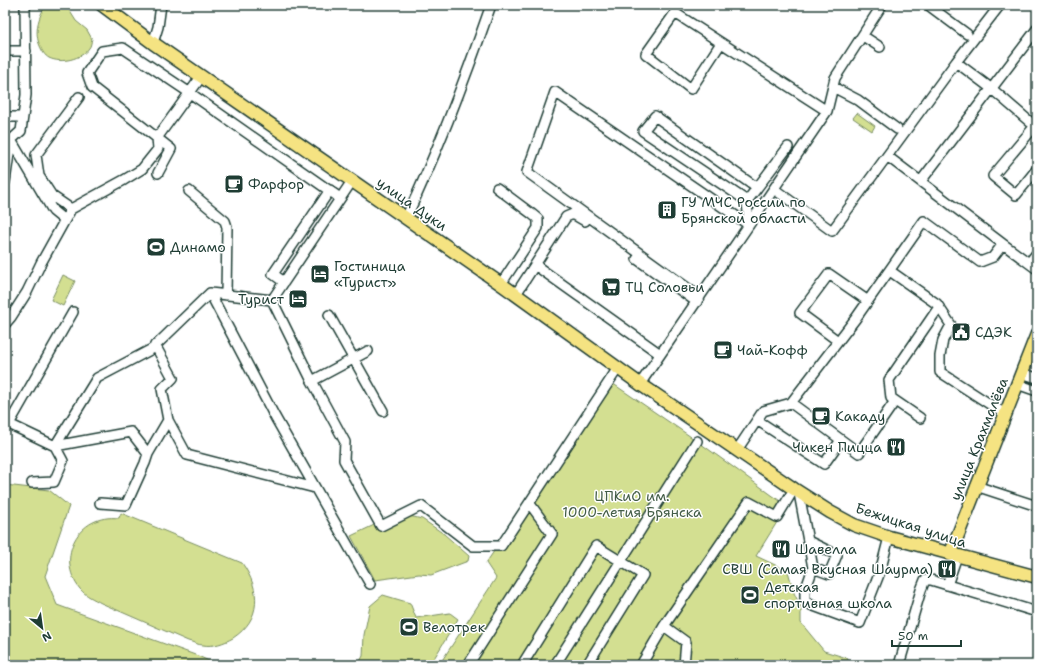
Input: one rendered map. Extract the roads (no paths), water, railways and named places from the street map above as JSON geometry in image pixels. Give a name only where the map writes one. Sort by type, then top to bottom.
[{"type":"main road","name":"улица Дуки","points":[[102,5],[153,43],[516,294],[640,384],[705,428]]},
{"type":"main road","name":"улица Крахмалёва","points":[[953,556],[976,486],[1037,334]]},
{"type":"main road","name":"Бежицкая улица","points":[[705,428],[796,491],[854,525],[953,556],[1037,577]]},
{"type":"street","points":[[8,140],[21,131],[26,95],[26,51],[24,28],[25,5]]},
{"type":"street","points":[[153,43],[158,27],[161,5]]},
{"type":"street","points":[[406,218],[467,73],[491,5]]},
{"type":"street","points":[[640,384],[774,189],[811,141],[827,111],[835,78],[882,5]]},
{"type":"street","points":[[928,5],[967,34]]},
{"type":"street","points":[[774,189],[832,231],[956,62],[1000,5]]},
{"type":"street","points":[[721,43],[691,89],[646,54],[675,13],[827,111]]},
{"type":"street","points":[[921,181],[1037,29]]},
{"type":"street","points":[[863,36],[880,47]]},
{"type":"street","points":[[158,173],[171,149],[92,87],[87,73],[102,51],[123,48],[340,198]]},
{"type":"street","points":[[5,51],[26,51]]},
{"type":"street","points":[[956,62],[992,88],[1036,127],[993,176],[1016,195],[1037,169]]},
{"type":"street","points":[[5,324],[27,292],[71,209],[142,169],[158,149],[157,138],[201,76]]},
{"type":"street","points":[[833,87],[858,100],[897,129]]},
{"type":"street","points":[[698,300],[527,172],[555,92],[749,225]]},
{"type":"street","points":[[71,209],[52,196],[39,176],[36,155],[78,97]]},
{"type":"street","points":[[747,201],[643,131],[655,116],[757,188]]},
{"type":"street","points":[[7,117],[23,117]]},
{"type":"street","points":[[5,182],[8,140]]},
{"type":"street","points":[[8,140],[53,210],[64,220]]},
{"type":"street","points":[[749,225],[747,201],[788,147]]},
{"type":"street","points":[[887,156],[1037,269]]},
{"type":"street","points":[[272,300],[352,181]]},
{"type":"street","points":[[497,188],[538,219],[538,228],[501,284]]},
{"type":"street","points":[[284,282],[273,274],[330,190]]},
{"type":"street","points":[[189,191],[225,221],[227,227],[226,295]]},
{"type":"street","points":[[516,294],[566,217],[573,214],[580,216],[698,300]]},
{"type":"street","points":[[737,450],[763,411],[791,403],[890,271],[924,221],[980,262],[993,256],[1003,244]]},
{"type":"street","points":[[1029,263],[1037,253]]},
{"type":"street","points":[[535,265],[660,354]]},
{"type":"street","points":[[890,271],[937,304],[952,325],[943,340],[940,356],[940,372],[1005,414]]},
{"type":"street","points":[[838,341],[800,313],[828,274],[868,301]]},
{"type":"street","points":[[210,292],[272,300]]},
{"type":"street","points":[[55,446],[97,378],[152,349],[210,292]]},
{"type":"street","points":[[210,292],[275,417],[370,584]]},
{"type":"street","points":[[272,300],[312,381],[345,442],[344,460],[381,526],[421,506],[472,546],[501,546],[618,368]]},
{"type":"street","points":[[920,418],[891,398],[889,380],[939,307]]},
{"type":"street","points":[[73,312],[9,424],[55,446],[131,432],[148,454]]},
{"type":"street","points":[[330,315],[383,411]]},
{"type":"street","points":[[155,345],[173,378],[162,389],[168,420],[186,455],[315,488]]},
{"type":"street","points":[[312,381],[368,352]]},
{"type":"street","points":[[1019,378],[1037,378]]},
{"type":"street","points":[[1019,378],[1037,391]]},
{"type":"street","points":[[791,403],[859,453],[894,401]]},
{"type":"street","points":[[100,503],[126,505],[148,454],[168,420]]},
{"type":"street","points":[[757,420],[824,464],[841,440]]},
{"type":"street","points":[[555,665],[697,441]]},
{"type":"street","points":[[32,483],[54,482],[63,461],[55,446]]},
{"type":"street","points":[[976,486],[1037,506]]},
{"type":"street","points":[[796,491],[813,568],[805,590],[806,599],[811,606],[860,623],[880,572],[889,537]]},
{"type":"street","points":[[641,665],[664,626],[749,502],[777,517],[796,491]]},
{"type":"street","points":[[468,665],[552,534],[530,504]]},
{"type":"street","points":[[808,541],[837,555],[829,574],[813,568]]},
{"type":"street","points":[[522,665],[596,546],[643,575],[587,665]]},
{"type":"street","points":[[947,585],[953,556]]},
{"type":"street","points":[[900,665],[925,580],[931,580],[1037,612]]},
{"type":"street","points":[[664,626],[686,642],[684,665]]},
{"type":"place","name":"Фарфор","points":[[234,184]]},
{"type":"place","name":"ГУ МЧС России по Брянской области","points":[[667,210]]},
{"type":"place","name":"Динамо","points":[[156,247]]},
{"type":"place","name":"Гостиница «Турист»","points":[[320,274]]},
{"type":"place","name":"ТЦ Соловьи","points":[[611,287]]},
{"type":"place","name":"Турист","points":[[298,299]]},
{"type":"place","name":"СДЭК","points":[[961,332]]},
{"type":"place","name":"Чай-Кофф","points":[[723,350]]},
{"type":"place","name":"Какаду","points":[[821,416]]},
{"type":"place","name":"Чикен Пицца","points":[[896,447]]},
{"type":"place","name":"Шавелла","points":[[781,549]]},
{"type":"place","name":"СВШ (Самая Вкусная Шаурма)","points":[[947,569]]},
{"type":"place","name":"Детская спортивная школа","points":[[750,595]]},
{"type":"place","name":"Велотрек","points":[[409,627]]},
{"type":"park label","name":"ЦПКиО им. 1000-летия Брянска","points":[[632,504]]}]
